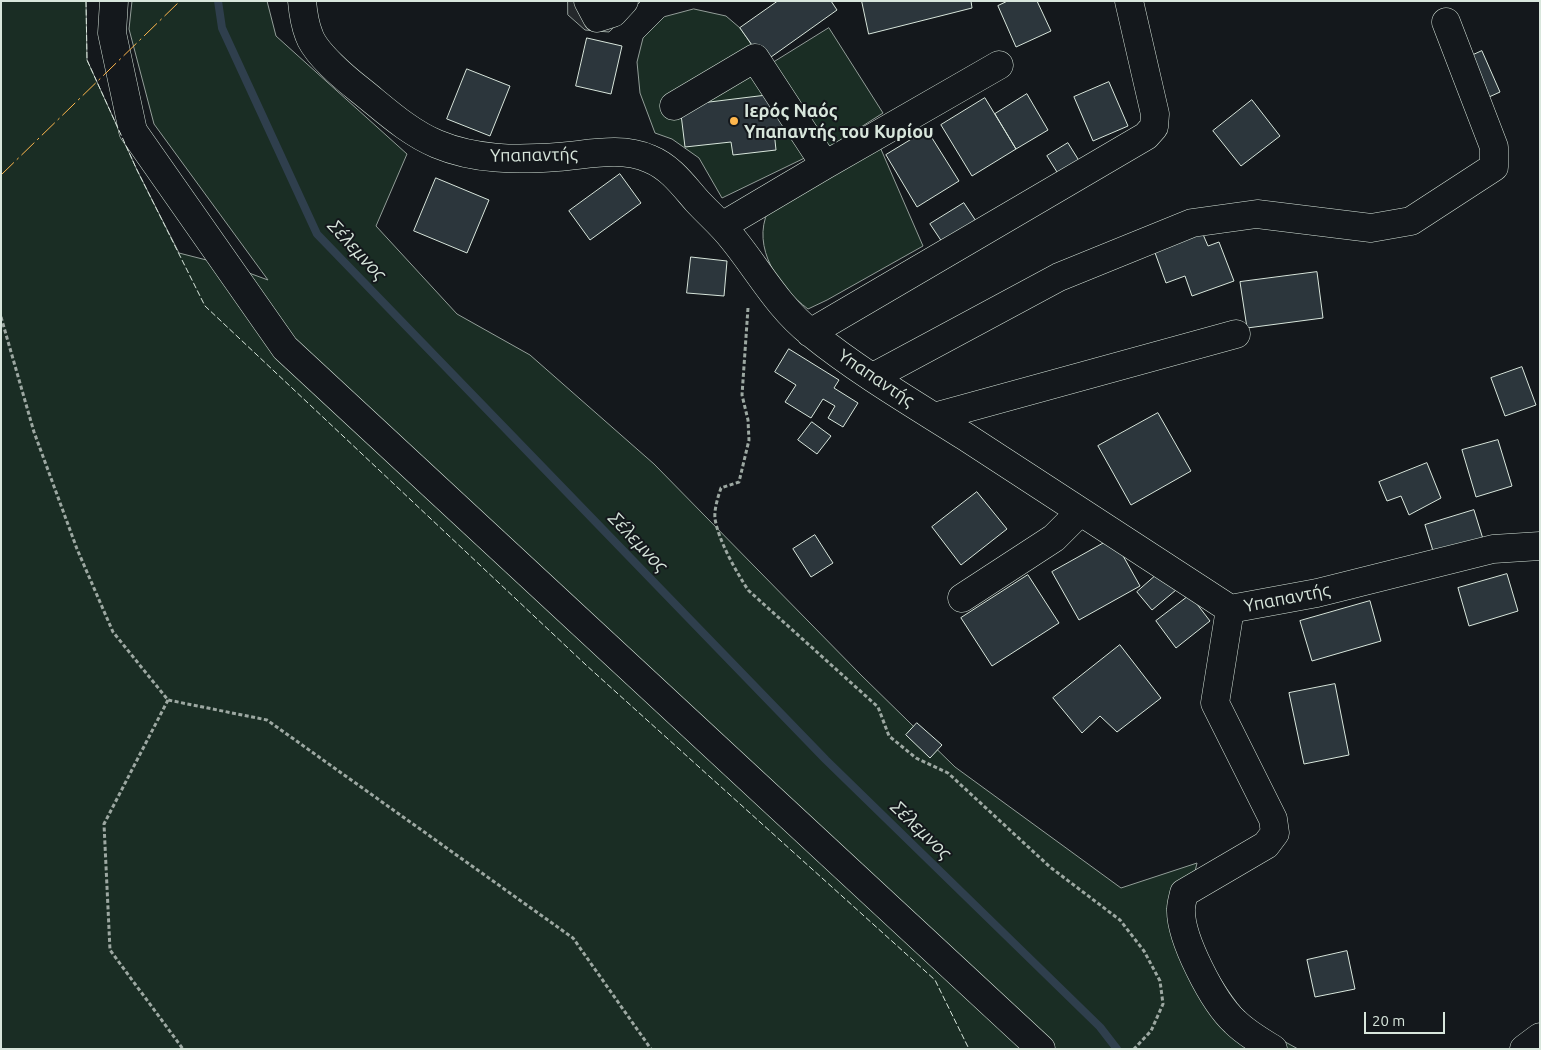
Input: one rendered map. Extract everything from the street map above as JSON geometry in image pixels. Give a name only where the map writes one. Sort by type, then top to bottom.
[{"type":"street","points":[[114,1],[112,33],[133,131],[285,348],[1041,1049]]},
{"type":"street","name":"Υπαπαντής","points":[[302,1],[309,38],[327,59],[346,79],[384,109],[411,129],[435,143],[465,153],[489,157],[521,158],[612,153],[638,155],[649,158],[666,168],[678,178],[722,226],[779,302],[810,333],[873,377],[1230,609],[1317,593],[1493,549],[1540,546]]},
{"type":"street","points":[[588,1],[597,18],[613,13],[624,1]]},
{"type":"street","points":[[810,333],[1146,136],[1154,127],[1155,114],[1129,1]]},
{"type":"street","points":[[873,377],[1059,277],[1192,223],[1257,214],[1371,228],[1411,221],[1494,167],[1494,147],[1446,22]]},
{"type":"street","points":[[674,106],[755,58],[825,165]]},
{"type":"street","points":[[722,226],[999,64]]},
{"type":"street","points":[[934,416],[1236,334]]},
{"type":"street","points":[[962,598],[1054,538],[1080,512]]},
{"type":"street","points":[[1230,609],[1215,703],[1273,819],[1274,833],[1266,845],[1184,893],[1181,909],[1185,930],[1195,958],[1214,996],[1234,1022],[1273,1049]]},
{"type":"street","points":[[1524,1049],[1540,1037]]},
{"type":"path","points":[[748,306],[742,395],[748,420],[749,440],[739,482],[721,488],[715,518],[726,551],[736,571],[748,590],[878,707],[888,736],[916,758],[948,773],[1050,867],[1120,920],[1144,951],[1160,981],[1164,1004],[1151,1031],[1134,1049]]},
{"type":"path","points":[[1,317],[34,432],[77,550],[113,632],[168,700],[267,720],[573,938],[651,1049]]},
{"type":"path","points":[[168,700],[104,824],[110,950],[184,1049]]},
{"type":"green space","points":[[1,1],[86,1],[87,60],[137,170],[179,253],[230,266],[268,280],[154,124],[129,29],[132,1],[267,1],[276,36],[407,154],[376,226],[457,314],[530,355],[654,464],[861,675],[955,767],[1121,888],[1197,863],[1190,896],[1191,911],[1195,927],[1211,963],[1232,996],[1252,1021],[1267,1032],[1298,1049],[1,1049]]},
{"type":"green space","points":[[694,9],[726,16],[740,28],[819,151],[722,198],[699,158],[672,139],[655,133],[640,93],[637,62],[643,38],[664,17]]},
{"type":"green space","points":[[829,28],[883,113],[825,150],[771,64]]},
{"type":"green space","points":[[880,147],[923,246],[808,309],[787,290],[771,266],[763,239],[768,211]]},
{"type":"shaded area","points":[[568,1],[641,1],[609,32],[585,30],[568,15]]},
{"type":"building","points":[[778,1],[831,1],[837,10],[764,62],[740,28]]},
{"type":"building","points":[[862,1],[971,1],[972,8],[869,34]]},
{"type":"building","points":[[1008,1],[1037,1],[1051,31],[1016,47],[998,6]]},
{"type":"building","points":[[587,38],[622,46],[611,94],[576,86]]},
{"type":"building","points":[[1482,51],[1500,92],[1489,97],[1471,56]]},
{"type":"building","points":[[467,69],[510,86],[490,136],[447,119]]},
{"type":"building","points":[[1109,82],[1128,126],[1093,141],[1074,97]]},
{"type":"building","points":[[1027,94],[1048,130],[1016,149],[995,114]]},
{"type":"building","name":"Ιερός Ναός Υπαπαντής του Κυρίου","points":[[770,95],[772,113],[785,111],[787,129],[774,131],[776,150],[733,155],[731,142],[685,147],[680,106]]},
{"type":"building","points":[[985,98],[1016,149],[972,176],[941,125]]},
{"type":"building","points":[[1252,100],[1280,136],[1241,166],[1213,131]]},
{"type":"building","points":[[927,130],[959,181],[917,207],[886,155]]},
{"type":"building","points":[[1068,143],[1083,167],[1062,180],[1047,156]]},
{"type":"building","points":[[620,174],[641,203],[590,240],[569,211]]},
{"type":"building","points":[[436,178],[489,200],[467,253],[414,231]]},
{"type":"building","points":[[964,203],[978,224],[944,245],[930,224]]},
{"type":"building","points":[[1202,232],[1208,246],[1219,242],[1234,281],[1192,296],[1185,276],[1166,283],[1154,250]]},
{"type":"building","points":[[691,257],[727,261],[724,296],[687,293]]},
{"type":"building","points":[[1317,272],[1323,318],[1247,328],[1240,282]]},
{"type":"building","points":[[789,349],[839,380],[834,388],[858,403],[843,427],[828,418],[835,406],[823,399],[811,418],[785,402],[796,385],[775,372]]},
{"type":"building","points":[[1522,367],[1536,405],[1505,416],[1491,378]]},
{"type":"building","points":[[1158,413],[1191,471],[1131,505],[1098,446]]},
{"type":"building","points":[[812,422],[831,436],[817,454],[798,440]]},
{"type":"building","points":[[1498,440],[1512,486],[1476,497],[1462,450]]},
{"type":"building","points":[[1427,463],[1441,498],[1409,515],[1401,496],[1387,501],[1379,482]]},
{"type":"building","points":[[977,492],[1007,529],[961,565],[932,527]]},
{"type":"building","points":[[1474,510],[1483,539],[1434,554],[1425,525]]},
{"type":"building","points":[[815,535],[833,563],[811,577],[793,549]]},
{"type":"building","points":[[1113,538],[1140,586],[1079,620],[1052,572]]},
{"type":"building","points":[[1161,571],[1176,590],[1152,610],[1137,592]]},
{"type":"building","points":[[1507,574],[1518,611],[1469,626],[1458,588]]},
{"type":"building","points":[[1028,575],[1059,623],[992,666],[961,618]]},
{"type":"building","points":[[1190,595],[1210,621],[1176,648],[1156,621]]},
{"type":"building","points":[[1370,601],[1381,641],[1312,661],[1300,621]]},
{"type":"building","points":[[1120,645],[1161,698],[1117,732],[1100,716],[1082,733],[1053,698]]},
{"type":"building","points":[[1335,684],[1349,755],[1304,764],[1289,693]]},
{"type":"building","points":[[917,723],[942,745],[930,758],[906,735]]},
{"type":"building","points":[[1347,951],[1355,989],[1315,997],[1307,960]]},
{"type":"waterway","name":"Σέλεμνος","points":[[218,1],[222,28],[317,234],[826,760],[1100,1027],[1117,1049]]},
{"type":"fence","points":[[86,1],[87,60],[137,170],[205,306],[586,665],[935,980],[969,1049]]},
{"type":"power","points":[[1,175],[180,1]]},
{"type":"place","name":"Ιερός Ναός Υπαπαντής του Κυρίου","points":[[734,121]]}]
